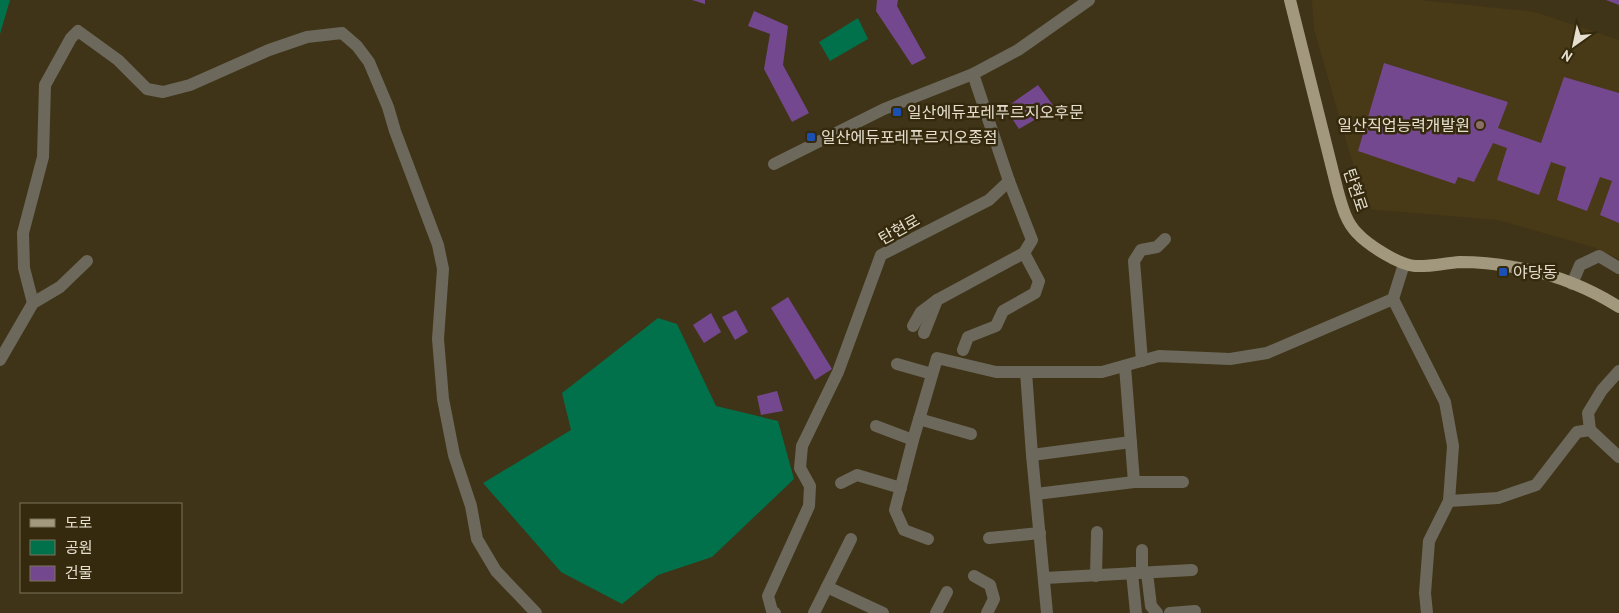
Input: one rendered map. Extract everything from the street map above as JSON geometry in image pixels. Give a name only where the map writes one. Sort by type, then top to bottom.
[{"type":"main road","name":"탄현로","points":[[1290,0],[1338,192],[1346,216],[1356,233],[1390,257],[1404,264],[1416,266],[1461,262],[1513,266],[1558,278],[1599,295],[1619,307]]},
{"type":"street","points":[[774,164],[884,110],[972,74],[1018,50],[1089,0]]},
{"type":"street","points":[[33,303],[24,268],[23,233],[43,157],[45,85],[71,38],[78,31],[118,60],[147,89],[162,92],[190,85],[269,50],[307,37],[342,33],[357,46],[369,62],[388,107],[394,131],[438,245],[443,269],[438,339],[443,398],[454,455],[471,506],[477,539],[496,571],[528,611]]},
{"type":"street","points":[[918,329],[921,312],[936,300],[1024,253],[1032,240],[1009,181],[972,74]]},
{"type":"street","name":"탄현로","points":[[775,613],[772,611],[768,596],[809,506],[810,486],[800,468],[802,446],[838,372],[881,255],[989,200],[1009,181]]},
{"type":"street","points":[[1142,361],[1134,261],[1141,250],[1157,247],[1165,240]]},
{"type":"street","points":[[963,350],[968,337],[996,326],[1003,311],[1035,292],[1039,281],[1024,253]]},
{"type":"street","points":[[1572,284],[1580,265],[1599,256],[1619,268]]},
{"type":"street","points":[[0,360],[33,303],[60,287],[87,261]]},
{"type":"street","points":[[1404,264],[1393,299],[1446,402],[1453,446],[1449,501],[1428,542],[1425,593],[1427,613]]},
{"type":"street","points":[[928,539],[904,530],[895,510],[937,358],[996,372],[1102,372],[1159,356],[1230,359],[1267,353],[1393,299]]},
{"type":"street","points":[[897,364],[932,374]]},
{"type":"street","points":[[1125,366],[1134,482]]},
{"type":"street","points":[[1619,371],[1602,390],[1588,413],[1590,430],[1619,457]]},
{"type":"street","points":[[1026,372],[1047,613]]},
{"type":"street","points":[[919,419],[971,434]]},
{"type":"street","points":[[876,426],[913,440]]},
{"type":"street","points":[[1449,501],[1498,498],[1536,485],[1577,432],[1590,430]]},
{"type":"street","points":[[1032,454],[1131,442]]},
{"type":"street","points":[[841,483],[857,475],[901,488]]},
{"type":"street","points":[[1036,494],[1134,482],[1183,482]]},
{"type":"street","points":[[1096,532],[1096,576]]},
{"type":"street","points":[[989,538],[1040,533]]},
{"type":"street","points":[[814,613],[851,539]]},
{"type":"street","points":[[1136,613],[1142,550]]},
{"type":"street","points":[[1044,578],[1192,570]]},
{"type":"street","points":[[1140,573],[1151,606],[1157,613]]},
{"type":"street","points":[[974,576],[990,585],[994,599],[987,613]]},
{"type":"street","points":[[828,586],[883,613]]},
{"type":"street","points":[[936,613],[947,592]]},
{"type":"street","points":[[1170,613],[1195,611]]},
{"type":"shaded area","name":"일산직업능력개발원","points":[[1312,0],[1420,0],[1535,12],[1619,40],[1619,259],[1593,247],[1498,220],[1366,209],[1314,29]]},
{"type":"green space","points":[[0,0],[10,0],[0,34]]},
{"type":"green space","points":[[858,18],[868,39],[830,61],[819,42]]},
{"type":"green space","points":[[658,318],[677,324],[716,406],[778,421],[794,479],[712,557],[658,575],[622,604],[561,572],[483,483],[571,430],[562,393]]},
{"type":"building","points":[[692,0],[705,0],[705,4]]},
{"type":"building","points":[[877,0],[898,0],[897,6],[926,58],[912,65],[876,11]]},
{"type":"building","points":[[1606,0],[1619,0],[1619,5]]},
{"type":"building","points":[[754,11],[788,26],[783,65],[809,113],[792,122],[764,69],[770,34],[748,26]]},
{"type":"building","points":[[1384,63],[1508,102],[1498,128],[1541,143],[1564,77],[1619,93],[1619,223],[1600,215],[1612,181],[1600,177],[1587,211],[1557,200],[1566,167],[1551,162],[1539,195],[1497,180],[1507,148],[1493,143],[1474,182],[1458,177],[1455,184],[1358,151]]},
{"type":"building","points":[[1038,85],[1055,108],[1019,129],[1005,108]]},
{"type":"building","points":[[788,297],[832,369],[815,380],[771,308]]},
{"type":"building","points":[[736,310],[748,332],[735,340],[722,317]]},
{"type":"building","points":[[711,313],[721,332],[704,343],[693,325]]},
{"type":"building","points":[[777,391],[783,411],[761,415],[757,396]]},
{"type":"place","name":"일산에듀포레푸르지오후문","points":[[897,112]]},
{"type":"place","name":"일산직업능력개발원","points":[[1480,125]]},
{"type":"place","name":"일산에듀포레푸르지오종점","points":[[811,137]]},
{"type":"place","name":"야당동","points":[[1503,272]]}]
